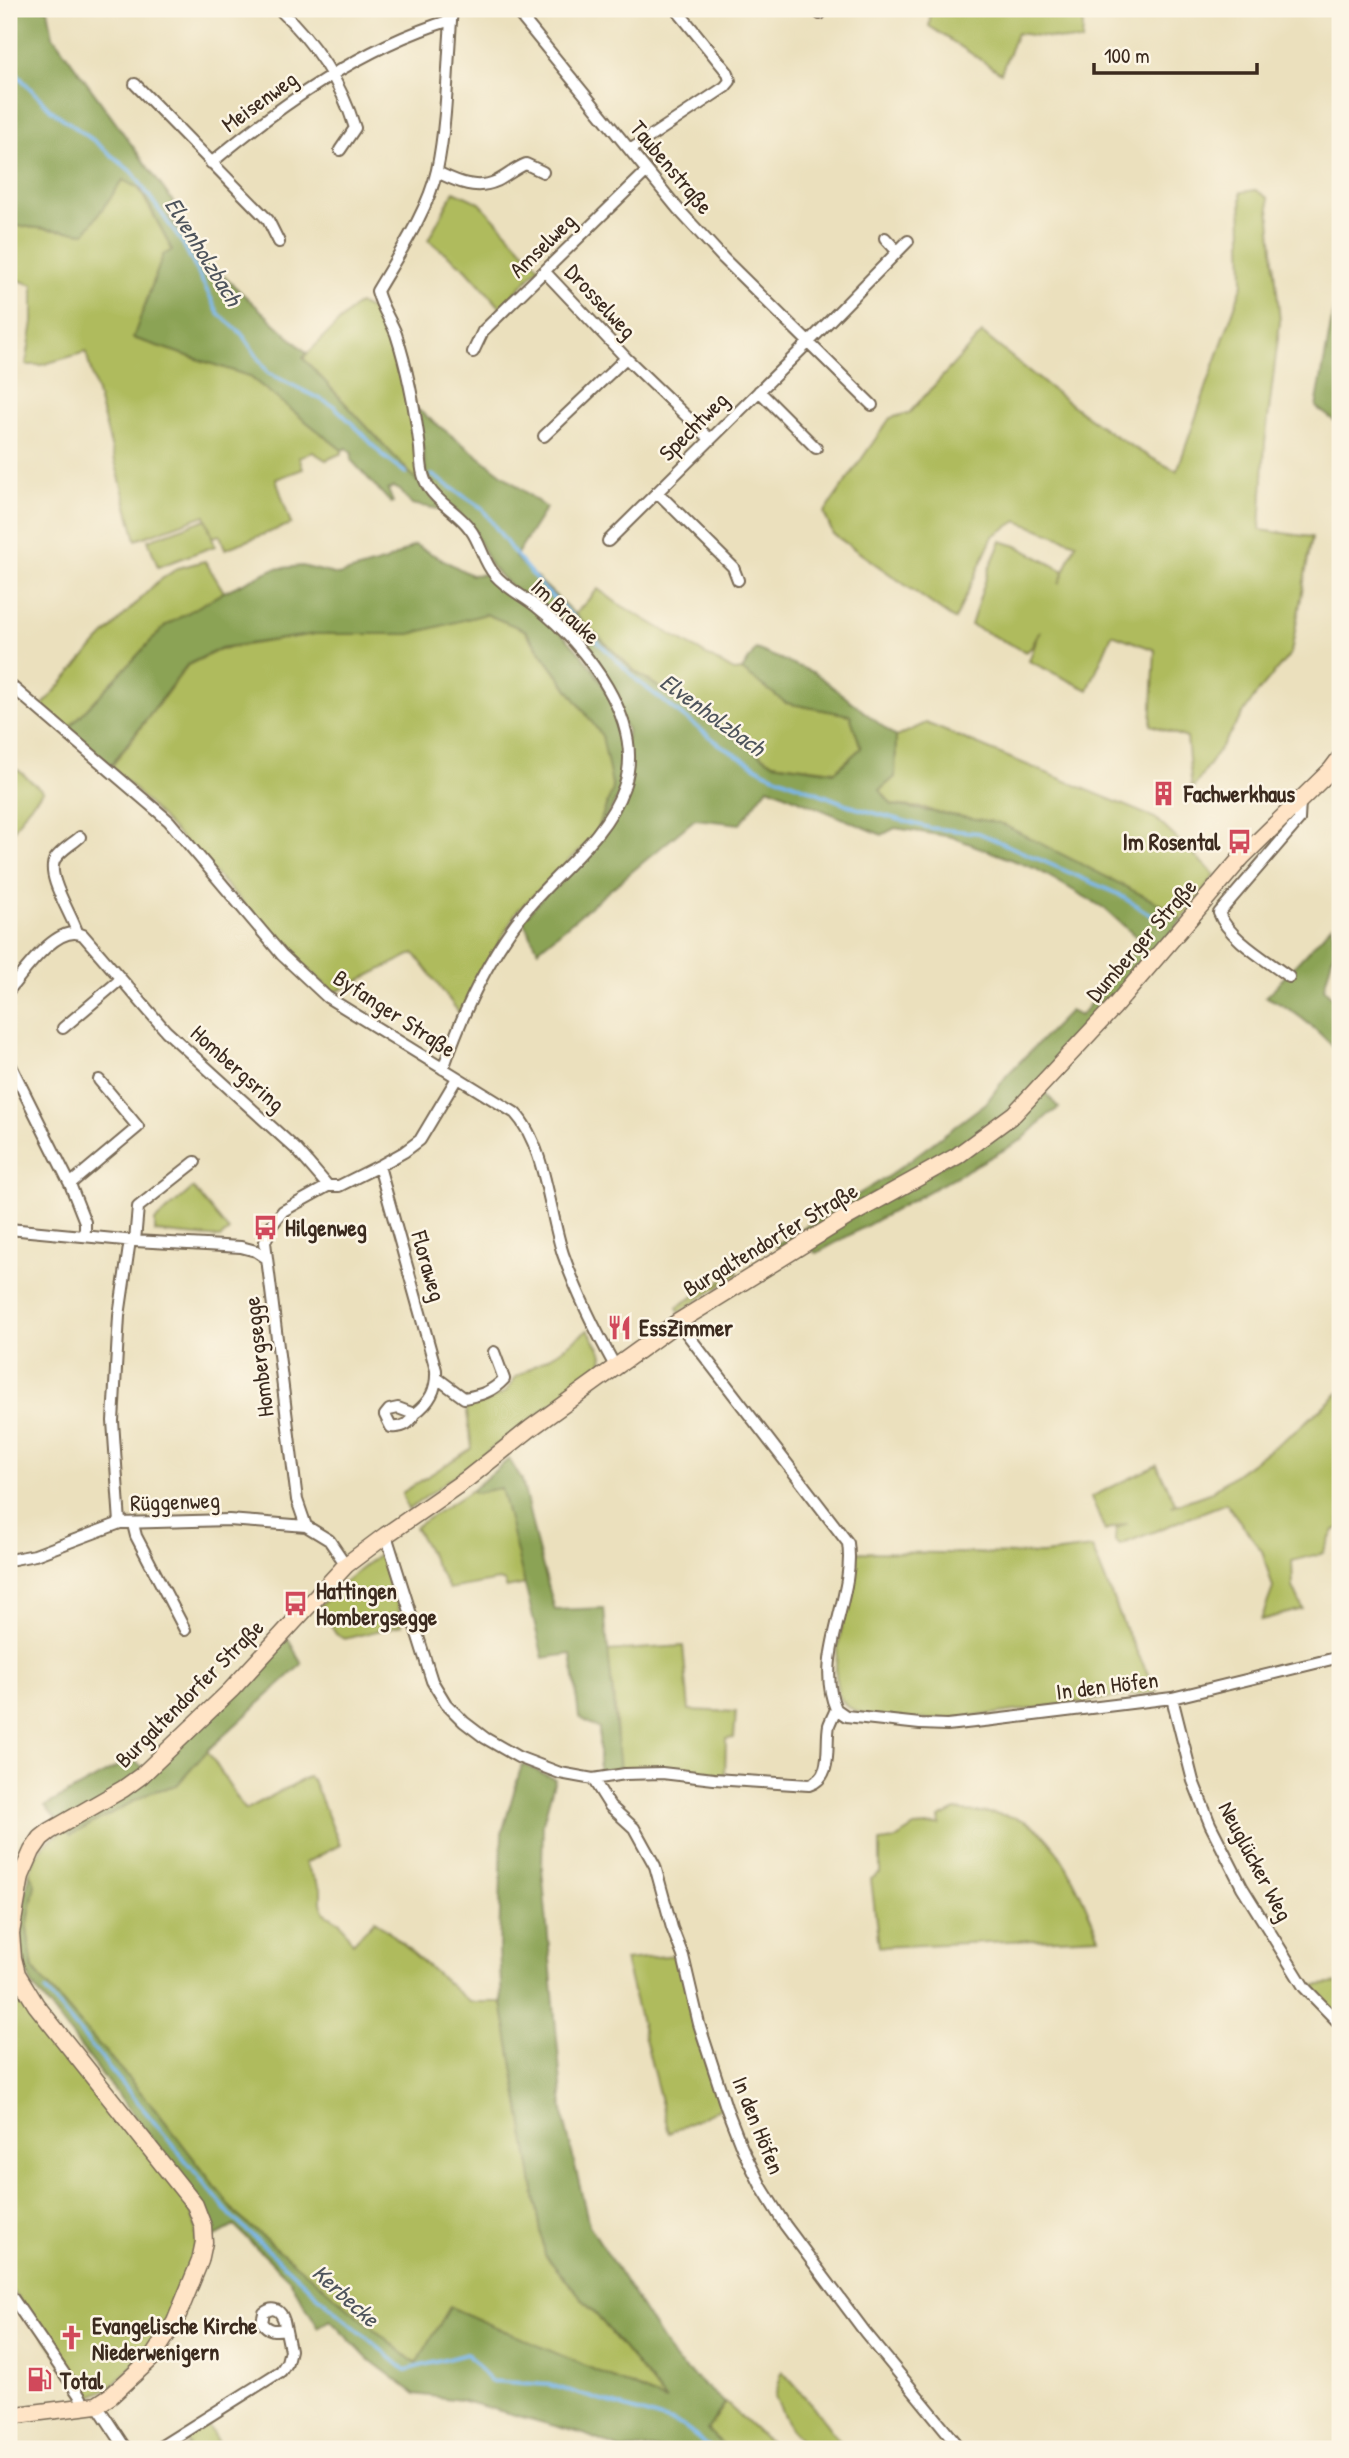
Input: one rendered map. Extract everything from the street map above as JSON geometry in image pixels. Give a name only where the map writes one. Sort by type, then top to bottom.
[{"type":"main road","name":"Dumberger Straße","points":[[1046,1079],[1121,999],[1242,857],[1340,758]]},
{"type":"main road","name":"Burgaltendorfer Straße","points":[[91,2407],[112,2395],[160,2348],[175,2322],[200,2261],[204,2242],[203,2226],[195,2205],[171,2172],[28,1993],[17,1974],[11,1958],[11,1933],[18,1888],[25,1864],[36,1844],[50,1831],[113,1796],[141,1776],[231,1690],[346,1565],[678,1322],[849,1216],[957,1156],[1014,1114],[1046,1079]]},
{"type":"main road","points":[[9,2416],[91,2407]]},
{"type":"street","name":"Meisenweg","points":[[279,9],[304,35],[333,75],[348,105],[355,128],[340,150]]},
{"type":"street","name":"Taubenstraße","points":[[517,9],[646,172],[723,258],[872,405]]},
{"type":"street","points":[[630,150],[730,81],[728,73],[676,9]]},
{"type":"street","name":"Meisenweg","points":[[212,163],[273,114],[333,75],[452,14]]},
{"type":"street","name":"Im Brauke","points":[[443,1069],[464,1014],[509,934],[525,912],[609,818],[619,801],[629,767],[624,730],[607,685],[581,648],[538,608],[495,576],[487,565],[473,532],[435,497],[423,474],[416,412],[402,354],[393,326],[380,305],[377,291],[421,211],[437,172],[448,94],[452,14]]},
{"type":"street","name":"Meisenweg","points":[[135,84],[268,220],[279,242]]},
{"type":"street","points":[[437,172],[471,186],[498,181],[512,170],[526,164],[543,172]]},
{"type":"street","name":"Amselweg","points":[[473,352],[483,331],[646,172]]},
{"type":"street","points":[[885,238],[897,251]]},
{"type":"street","points":[[809,342],[908,241]]},
{"type":"street","name":"Drosselweg","points":[[545,272],[626,358],[710,439]]},
{"type":"street","name":"Spechtweg","points":[[608,541],[809,342]]},
{"type":"street","name":"Drosselweg","points":[[544,436],[626,358]]},
{"type":"street","name":"Spechtweg","points":[[759,391],[816,449]]},
{"type":"street","name":"Spechtweg","points":[[657,492],[733,567],[738,580]]},
{"type":"street","name":"Byfanger Straße","points":[[9,684],[169,821],[282,955],[327,997],[515,1114],[525,1124],[534,1142],[554,1224],[568,1266],[592,1325],[615,1366]]},
{"type":"street","name":"Dumberger Straße","points":[[1289,977],[1235,935],[1223,923],[1219,913],[1300,820],[1300,801]]},
{"type":"street","name":"Hombergsring","points":[[80,837],[56,858],[52,867],[55,884],[77,932],[88,939],[166,1031],[297,1150],[328,1185]]},
{"type":"street","points":[[9,989],[51,943],[66,933],[77,932]]},
{"type":"street","points":[[63,1028],[121,979]]},
{"type":"street","points":[[9,1062],[70,1184],[85,1222],[82,1236]]},
{"type":"street","points":[[265,1257],[265,1242],[283,1211],[328,1185],[339,1186],[379,1166],[420,1140],[457,1078]]},
{"type":"street","points":[[70,1184],[138,1127],[99,1080]]},
{"type":"street","points":[[120,1524],[113,1421],[114,1390],[119,1316],[138,1207],[195,1162]]},
{"type":"street","name":"Floraweg","points":[[379,1166],[436,1378]]},
{"type":"street","points":[[9,1229],[133,1241],[241,1247],[265,1257]]},
{"type":"street","name":"Hombergsegge","points":[[265,1257],[272,1293],[297,1500],[306,1527]]},
{"type":"street","points":[[387,1535],[432,1681],[446,1704],[485,1738],[518,1757],[561,1773],[593,1779],[625,1774],[662,1773],[809,1786],[817,1783],[823,1776],[830,1724],[836,1709],[830,1687],[831,1659],[849,1569],[848,1543],[678,1322]]},
{"type":"street","points":[[436,1378],[464,1398],[481,1395],[494,1389],[504,1379],[494,1352]]},
{"type":"street","points":[[414,1414],[426,1405],[436,1386],[436,1378]]},
{"type":"street","name":"Rüggenweg","points":[[9,1560],[34,1555],[120,1524],[217,1520],[306,1527]]},
{"type":"street","points":[[133,1524],[136,1536],[185,1630]]},
{"type":"street","points":[[306,1527],[329,1540],[346,1565]]},
{"type":"street","name":"In den Höfen","points":[[836,1709],[846,1716],[920,1724],[947,1724],[1172,1698],[1340,1657]]},
{"type":"street","name":"Neuglücker Weg","points":[[1172,1698],[1193,1781],[1210,1825],[1248,1898],[1304,1987],[1340,2024]]},
{"type":"street","name":"In den Höfen","points":[[593,1779],[610,1806],[634,1828],[655,1866],[672,1928],[683,1956],[699,2024],[726,2107],[762,2188],[785,2225],[865,2332],[961,2449]]},
{"type":"street","points":[[9,2292],[81,2398],[126,2449]]},
{"type":"street","points":[[157,2449],[281,2371],[290,2354],[285,2329]]},
{"type":"green space","points":[[9,9],[48,9],[53,36],[173,202],[169,217],[205,259],[307,353],[303,358],[444,510],[411,504],[400,490],[393,487],[388,490],[393,502],[391,503],[351,460],[352,454],[347,448],[342,450],[249,376],[133,338],[163,255],[172,250],[141,189],[123,180],[85,233],[9,225]]},
{"type":"green space","points":[[931,9],[1084,9],[1082,42],[1017,33],[1001,73],[929,26]]},
{"type":"green space","points":[[123,180],[139,189],[173,250],[133,338],[249,376],[342,450],[342,453],[326,460],[313,452],[299,457],[303,469],[276,479],[291,524],[225,549],[220,535],[213,537],[205,515],[136,540],[86,352],[41,365],[26,365],[33,322],[33,285],[9,277],[9,225],[85,233]]},
{"type":"green space","points":[[1256,190],[1268,198],[1280,322],[1265,443],[1260,530],[1312,537],[1291,653],[1255,696],[1192,790],[1187,738],[1151,725],[1155,650],[1112,634],[1088,690],[1029,661],[1040,631],[1026,652],[971,625],[1001,541],[1017,546],[1064,571],[1059,584],[1076,543],[1017,521],[993,536],[955,620],[833,534],[824,513],[890,418],[909,413],[982,333],[1100,426],[1177,471],[1243,283],[1241,192]]},
{"type":"green space","points":[[454,191],[480,203],[539,267],[501,308],[466,269],[428,240]]},
{"type":"green space","points":[[1340,275],[1340,425],[1316,407]]},
{"type":"green space","points":[[359,304],[377,314],[390,332],[401,356],[413,412],[421,485],[303,358]]},
{"type":"green space","points":[[417,409],[546,508],[515,557],[634,671],[773,763],[835,772],[861,748],[850,715],[786,703],[742,670],[756,649],[815,673],[896,737],[895,777],[880,790],[892,805],[1000,823],[1162,905],[1182,920],[1012,1112],[781,1249],[775,1245],[890,1175],[986,1103],[1007,1075],[1070,1011],[1080,1016],[1142,942],[1104,908],[1036,869],[952,837],[895,828],[882,835],[768,787],[740,824],[695,819],[538,950],[523,920],[622,804],[627,730],[583,647],[506,582],[491,566],[469,522],[436,494],[426,474]]},
{"type":"green space","points":[[206,519],[215,546],[158,567],[148,540]]},
{"type":"green space","points":[[415,545],[471,575],[489,574],[562,634],[605,688],[622,729],[627,762],[624,782],[595,835],[613,789],[602,736],[525,630],[486,614],[410,634],[315,634],[221,648],[187,665],[111,765],[69,728],[165,626],[224,592],[273,569],[302,566],[338,575],[386,561]]},
{"type":"green space","points":[[205,561],[224,592],[165,626],[69,728],[42,706],[97,643],[156,583],[178,568]]},
{"type":"green space","points":[[598,589],[617,603],[734,671],[742,670],[787,703],[850,715],[861,748],[835,771],[773,763],[635,671],[575,614]]},
{"type":"green space","points":[[486,614],[524,630],[603,737],[613,789],[594,836],[516,912],[460,1014],[414,953],[334,993],[286,948],[112,766],[188,665],[221,649],[314,634],[409,634]]},
{"type":"green space","points":[[926,723],[1155,818],[1215,875],[1182,920],[925,808],[892,805],[880,790],[895,777],[896,737]]},
{"type":"green space","points":[[9,769],[18,770],[43,791],[27,809],[9,837]]},
{"type":"green space","points":[[1332,925],[1335,947],[1324,988],[1340,1006],[1340,1054],[1306,1021],[1266,997]]},
{"type":"green space","points":[[1040,1087],[1059,1108],[1022,1140],[817,1253],[803,1245],[957,1157]]},
{"type":"green space","points":[[193,1188],[229,1231],[220,1238],[155,1232],[155,1221]]},
{"type":"green space","points":[[737,1270],[738,1274],[679,1312],[677,1307]]},
{"type":"green space","points":[[588,1330],[603,1355],[601,1368],[408,1510],[402,1493],[472,1448],[466,1405],[484,1403],[506,1392],[516,1377]]},
{"type":"green space","points":[[1340,1392],[1340,1528],[1334,1530],[1323,1553],[1292,1561],[1293,1587],[1303,1609],[1261,1620],[1273,1588],[1262,1551],[1226,1503],[1120,1545],[1115,1541],[1116,1529],[1127,1523],[1105,1531],[1091,1497],[1157,1465],[1176,1504],[1170,1507],[1209,1493],[1293,1433]]},
{"type":"green space","points":[[509,1459],[522,1480],[555,1610],[604,1608],[620,1771],[599,1774],[599,1729],[579,1717],[571,1654],[543,1658],[501,1488],[474,1493],[472,1490]]},
{"type":"green space","points":[[501,1487],[526,1584],[506,1588],[505,1582],[499,1580],[449,1589],[415,1527],[472,1490],[475,1493]]},
{"type":"green space","points":[[1092,1548],[1125,1628],[1157,1692],[948,1720],[874,1716],[853,1710],[841,1699],[836,1683],[836,1666],[854,1552],[1043,1554]]},
{"type":"green space","points":[[382,1552],[389,1556],[402,1625],[344,1639],[336,1634],[319,1607]]},
{"type":"green space","points":[[288,1639],[302,1664],[208,1750],[177,1785],[151,1792],[71,1835],[45,1806],[131,1759],[152,1773]]},
{"type":"green space","points":[[683,1646],[689,1710],[736,1712],[734,1738],[726,1739],[725,1777],[665,1768],[619,1771],[615,1706],[607,1651]]},
{"type":"green space","points":[[207,1750],[245,1810],[308,1777],[313,1780],[340,1845],[305,1863],[321,1890],[321,1903],[325,1913],[340,1922],[353,1943],[375,1920],[469,2002],[502,2002],[545,2255],[667,2402],[450,2307],[416,2365],[238,2216],[156,2110],[33,1969],[27,1928],[35,1884],[29,1873],[36,1856],[46,1843],[66,1829],[151,1792],[177,1785]]},
{"type":"green space","points":[[522,1764],[555,1779],[543,1823],[542,1868],[564,2119],[589,2225],[675,2360],[725,2403],[707,2430],[728,2449],[620,2449],[584,2434],[460,2400],[415,2394],[366,2357],[330,2320],[318,2327],[289,2279],[234,2226],[212,2238],[201,2202],[31,1983],[26,1968],[22,1954],[21,1928],[30,1873],[35,1884],[27,1928],[33,1969],[156,2110],[238,2216],[416,2364],[450,2307],[666,2401],[545,2255],[502,2002],[499,1950],[502,1833]]},
{"type":"green space","points":[[956,1810],[1006,1815],[1035,1827],[1047,1839],[1069,1871],[1099,1937],[879,1947],[871,1879],[880,1873],[880,1842],[894,1840],[914,1827],[940,1825],[939,1818]]},
{"type":"green space","points":[[677,1955],[724,2107],[669,2133],[625,1960]]},
{"type":"green space","points":[[9,1980],[188,2203],[196,2227],[191,2267],[153,2345],[111,2387],[87,2398],[9,2285]]},
{"type":"green space","points":[[1340,1983],[1340,2020],[1307,1986]]},
{"type":"green space","points":[[782,2371],[845,2449],[808,2449],[790,2429],[775,2397]]},
{"type":"green space","points":[[726,2403],[757,2432],[781,2449],[728,2449],[707,2430]]},
{"type":"green space","points":[[208,2426],[222,2449],[183,2449],[189,2445],[185,2438]]},
{"type":"waterway","name":"Elvenholzbach","points":[[9,66],[51,110],[133,173],[183,244],[219,314],[242,334],[268,373],[334,406],[383,456],[406,473]]},
{"type":"waterway","name":"Elvenholzbach","points":[[432,475],[482,508],[545,590],[639,682],[719,744],[765,772],[856,808],[930,828],[979,833],[1118,894],[1157,919]]},
{"type":"waterway","name":"Kerbecke","points":[[46,1991],[233,2218],[327,2304],[405,2370],[467,2354],[490,2381],[550,2385],[681,2425],[712,2449]]},
{"type":"place","name":"Fachwerkhaus","points":[[1164,793]]},
{"type":"place","name":"Im Rosental","points":[[1240,841]]},
{"type":"place","name":"Hilgenweg","points":[[265,1227]]},
{"type":"place","name":"EssZimmer","points":[[619,1327]]},
{"type":"place","name":"Hattingen Hombergsegge","points":[[296,1603]]},
{"type":"place","name":"Evangelische Kirche Niederwenigern","points":[[72,2338]]},
{"type":"place","name":"Total","points":[[40,2380]]}]
